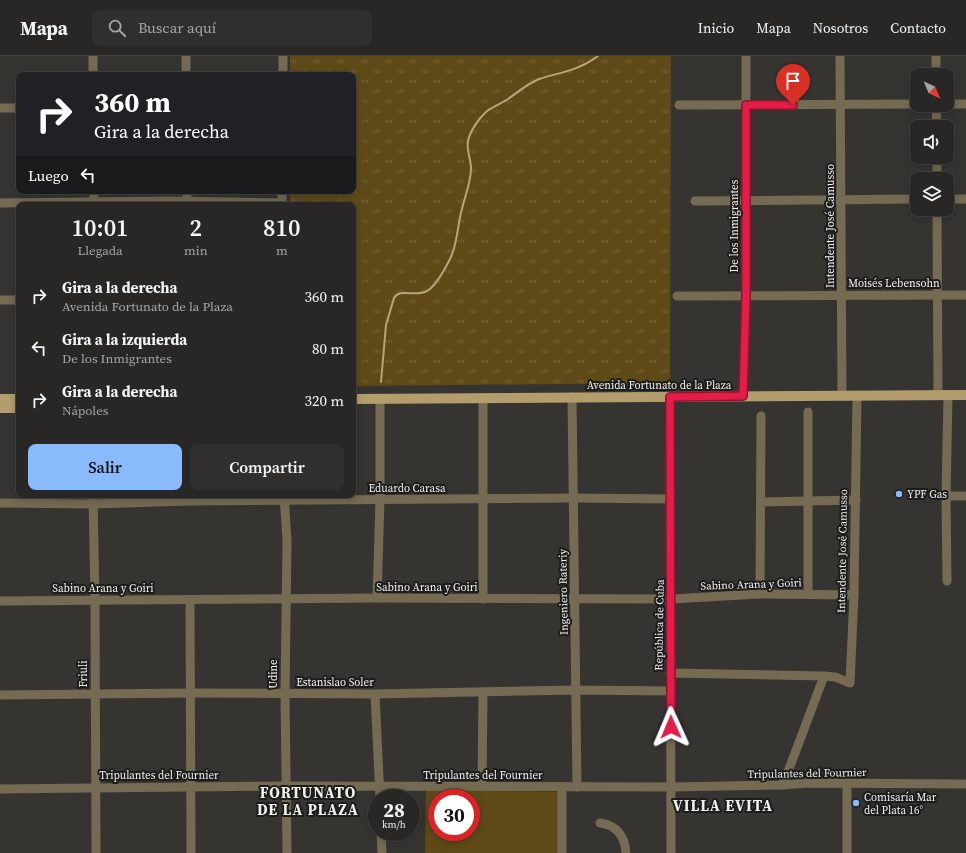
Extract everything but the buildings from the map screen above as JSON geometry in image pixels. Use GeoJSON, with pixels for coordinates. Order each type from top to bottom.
{"type":"FeatureCollection","features":[{"type":"Feature","properties":{"kind":"main road","name":"Avenida Fortunato de la Plaza"},"geometry":{"type":"LineString","coordinates":[[356,398],[966,395]]}},
{"type":"Feature","properties":{"kind":"main road"},"geometry":{"type":"LineString","coordinates":[[0,399],[16,399]]}},
{"type":"Feature","properties":{"kind":"main road"},"geometry":{"type":"LineString","coordinates":[[0,408],[16,408]]}},
{"type":"Feature","properties":{"kind":"street"},"geometry":{"type":"LineString","coordinates":[[93,56],[94,72]]}},
{"type":"Feature","properties":{"kind":"street"},"geometry":{"type":"LineString","coordinates":[[186,56],[186,72]]}},
{"type":"Feature","properties":{"kind":"street"},"geometry":{"type":"LineString","coordinates":[[283,56],[283,72]]}},
{"type":"Feature","properties":{"kind":"street","name":"De los Inmigrantes"},"geometry":{"type":"LineString","coordinates":[[743,396],[746,296],[746,56]]}},
{"type":"Feature","properties":{"kind":"street","name":"Intendente José Camusso"},"geometry":{"type":"LineString","coordinates":[[840,56],[842,396]]}},
{"type":"Feature","properties":{"kind":"street"},"geometry":{"type":"LineString","coordinates":[[936,56],[936,68]]}},
{"type":"Feature","properties":{"kind":"street"},"geometry":{"type":"LineString","coordinates":[[679,105],[910,104]]}},
{"type":"Feature","properties":{"kind":"street"},"geometry":{"type":"LineString","coordinates":[[954,104],[966,104]]}},
{"type":"Feature","properties":{"kind":"street"},"geometry":{"type":"LineString","coordinates":[[0,108],[16,108]]}},
{"type":"Feature","properties":{"kind":"street"},"geometry":{"type":"LineString","coordinates":[[695,201],[910,199]]}},
{"type":"Feature","properties":{"kind":"street"},"geometry":{"type":"LineString","coordinates":[[954,199],[966,199]]}},
{"type":"Feature","properties":{"kind":"street"},"geometry":{"type":"LineString","coordinates":[[0,203],[16,203]]}},
{"type":"Feature","properties":{"kind":"street"},"geometry":{"type":"LineString","coordinates":[[937,216],[938,295],[946,496],[947,581]]}},
{"type":"Feature","properties":{"kind":"street","name":"Moisés Lebensohn"},"geometry":{"type":"LineString","coordinates":[[677,296],[966,295]]}},
{"type":"Feature","properties":{"kind":"street"},"geometry":{"type":"LineString","coordinates":[[0,300],[16,300]]}},
{"type":"Feature","properties":{"kind":"street","name":"Intendente José Camusso"},"geometry":{"type":"LineString","coordinates":[[824,676],[834,677],[850,683],[854,595],[857,396]]}},
{"type":"Feature","properties":{"kind":"street","name":"Ingeniero Rateriy"},"geometry":{"type":"LineString","coordinates":[[572,397],[577,787]]}},
{"type":"Feature","properties":{"kind":"street","name":"República de Cuba"},"geometry":{"type":"LineString","coordinates":[[670,397],[671,853]]}},
{"type":"Feature","properties":{"kind":"street"},"geometry":{"type":"LineString","coordinates":[[377,598],[380,500],[380,398]]}},
{"type":"Feature","properties":{"kind":"street"},"geometry":{"type":"LineString","coordinates":[[483,398],[483,599]]}},
{"type":"Feature","properties":{"kind":"street"},"geometry":{"type":"LineString","coordinates":[[808,412],[808,594]]}},
{"type":"Feature","properties":{"kind":"street"},"geometry":{"type":"LineString","coordinates":[[760,594],[761,416]]}},
{"type":"Feature","properties":{"kind":"street"},"geometry":{"type":"LineString","coordinates":[[946,496],[966,496]]}},
{"type":"Feature","properties":{"kind":"street","name":"Eduardo Carasa"},"geometry":{"type":"LineString","coordinates":[[0,503],[93,499],[189,498],[380,500],[574,498],[670,499]]}},
{"type":"Feature","properties":{"kind":"street","name":"Udine"},"geometry":{"type":"LineString","coordinates":[[285,498],[287,541],[285,694],[287,853]]}},
{"type":"Feature","properties":{"kind":"street","name":"Friuli"},"geometry":{"type":"LineString","coordinates":[[93,499],[96,853]]}},
{"type":"Feature","properties":{"kind":"street"},"geometry":{"type":"LineString","coordinates":[[761,502],[856,500]]}},
{"type":"Feature","properties":{"kind":"street","name":"Sabino Arana y Goiri"},"geometry":{"type":"LineString","coordinates":[[0,600],[286,600],[377,598],[671,599],[760,594],[854,595]]}},
{"type":"Feature","properties":{"kind":"street"},"geometry":{"type":"LineString","coordinates":[[190,600],[191,853]]}},
{"type":"Feature","properties":{"kind":"street"},"geometry":{"type":"LineString","coordinates":[[670,673],[824,676],[782,785]]}},
{"type":"Feature","properties":{"kind":"street","name":"Estanislao Soler"},"geometry":{"type":"LineString","coordinates":[[0,695],[190,693],[376,694],[575,690],[670,691]]}},
{"type":"Feature","properties":{"kind":"street"},"geometry":{"type":"LineString","coordinates":[[482,786],[483,692]]}},
{"type":"Feature","properties":{"kind":"street"},"geometry":{"type":"LineString","coordinates":[[376,694],[380,787]]}},
{"type":"Feature","properties":{"kind":"street","name":"Tripulantes del Fournier"},"geometry":{"type":"LineString","coordinates":[[0,789],[286,786],[671,787],[782,785],[808,783],[966,784]]}},
{"type":"Feature","properties":{"kind":"street"},"geometry":{"type":"LineString","coordinates":[[847,784],[847,853]]}},
{"type":"Feature","properties":{"kind":"street"},"geometry":{"type":"LineString","coordinates":[[562,787],[562,853]]}},
{"type":"Feature","properties":{"kind":"street"},"geometry":{"type":"LineString","coordinates":[[600,823],[607,824],[617,830],[624,839],[626,853]]}},
{"type":"Feature","properties":{"kind":"street"},"geometry":{"type":"LineString","coordinates":[[381,841],[382,853]]}},
{"type":"Feature","properties":{"kind":"green space"},"geometry":{"type":"Polygon","coordinates":[[[290,56],[671,56],[670,383],[356,386],[356,202],[290,202],[290,194],[356,194],[356,72],[290,72],[290,56]]]}},
{"type":"Feature","properties":{"kind":"green space"},"geometry":{"type":"Polygon","coordinates":[[[426,790],[428,790],[428,841],[480,841],[480,791],[559,792],[559,853],[425,853],[426,790]]]}},
{"type":"Feature","properties":{"kind":"waterway"},"geometry":{"type":"LineString","coordinates":[[381,382],[386,325],[394,298],[400,293],[420,293],[430,289],[436,283],[453,253],[460,215],[470,179],[471,168],[468,141],[475,125],[487,111],[508,99],[530,83],[576,68],[598,56]]}},
{"type":"Feature","properties":{"kind":"place","name":"YPF Gas"},"geometry":{"type":"Point","coordinates":[899,494]}},
{"type":"Feature","properties":{"kind":"place","name":"Comisaría Mar del Plata 16°"},"geometry":{"type":"Point","coordinates":[856,803]}},
{"type":"Feature","properties":{"kind":"district","name":"FORTUNATO DE LA PLAZA"},"geometry":{"type":"Point","coordinates":[308,802]}},
{"type":"Feature","properties":{"kind":"district","name":"VILLA EVITA"},"geometry":{"type":"Point","coordinates":[723,806]}},
{"type":"Feature","properties":{"kind":"route"},"geometry":{"type":"LineString","coordinates":[[671,727],[670,397],[743,396],[746,296],[746,105],[793,105]]}}]}
